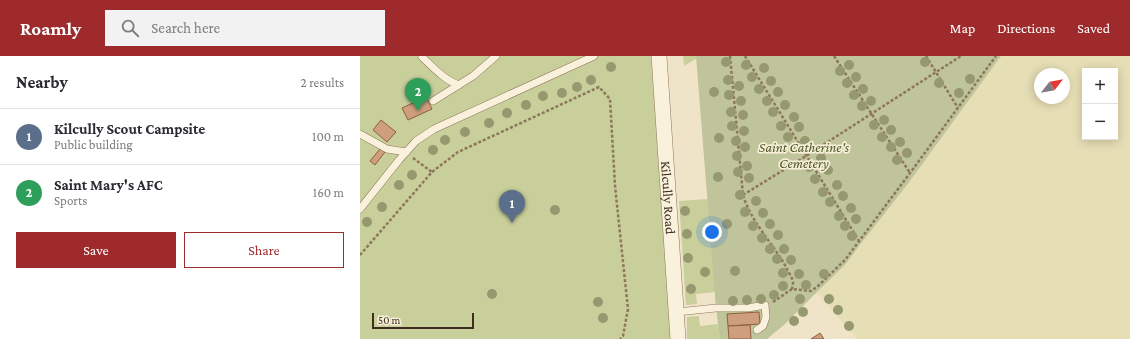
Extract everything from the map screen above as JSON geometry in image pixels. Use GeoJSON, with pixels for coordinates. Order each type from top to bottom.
{"type":"FeatureCollection","features":[{"type":"Feature","properties":{"kind":"street","name":"Kilcully Road"},"geometry":{"type":"LineString","coordinates":[[659,56],[678,339]]}},
{"type":"Feature","properties":{"kind":"lane"},"geometry":{"type":"LineString","coordinates":[[433,101],[473,76],[496,56]]}},
{"type":"Feature","properties":{"kind":"lane"},"geometry":{"type":"LineString","coordinates":[[360,209],[416,141],[434,129],[594,56]]}},
{"type":"Feature","properties":{"kind":"lane"},"geometry":{"type":"LineString","coordinates":[[422,57],[444,77],[452,83],[459,85]]}},
{"type":"Feature","properties":{"kind":"lane"},"geometry":{"type":"LineString","coordinates":[[360,134],[387,148],[406,152]]}},
{"type":"Feature","properties":{"kind":"lane"},"geometry":{"type":"LineString","coordinates":[[677,312],[716,308],[748,308],[766,305],[766,317],[763,326],[757,330]]}},
{"type":"Feature","properties":{"kind":"path"},"geometry":{"type":"LineString","coordinates":[[730,56],[734,108],[744,195],[747,206],[757,224],[782,259],[793,284],[792,290]]}},
{"type":"Feature","properties":{"kind":"path"},"geometry":{"type":"LineString","coordinates":[[745,56],[859,241]]}},
{"type":"Feature","properties":{"kind":"path"},"geometry":{"type":"LineString","coordinates":[[834,56],[910,173]]}},
{"type":"Feature","properties":{"kind":"path"},"geometry":{"type":"LineString","coordinates":[[926,56],[958,108]]}},
{"type":"Feature","properties":{"kind":"path"},"geometry":{"type":"LineString","coordinates":[[744,195],[961,56]]}},
{"type":"Feature","properties":{"kind":"path"},"geometry":{"type":"LineString","coordinates":[[766,305],[772,303],[792,290],[811,291],[845,260],[996,56]]}},
{"type":"Feature","properties":{"kind":"path"},"geometry":{"type":"LineString","coordinates":[[360,255],[432,172],[458,152],[599,87],[610,99],[615,186],[628,309],[623,336],[620,339]]}},
{"type":"Feature","properties":{"kind":"path"},"geometry":{"type":"LineString","coordinates":[[406,152],[432,172]]}},
{"type":"Feature","properties":{"kind":"shaded area"},"geometry":{"type":"Polygon","coordinates":[[[1001,56],[1130,56],[1130,339],[857,339],[817,293],[845,265],[907,185],[1001,56]]]}},
{"type":"Feature","properties":{"kind":"green space"},"geometry":{"type":"Polygon","coordinates":[[[360,56],[651,56],[671,313],[671,339],[360,339],[360,56]]]}},
{"type":"Feature","properties":{"kind":"green space"},"geometry":{"type":"Polygon","coordinates":[[[683,56],[727,56],[716,303],[715,292],[696,294],[697,304],[686,305],[679,201],[708,199],[697,58],[684,66],[683,56]]]}},
{"type":"Feature","properties":{"kind":"green space","name":"Saint Catherine's Cemetery"},"geometry":{"type":"Polygon","coordinates":[[[696,56],[1001,56],[907,185],[845,265],[785,324],[767,339],[720,339],[716,308],[696,56]]]}},
{"type":"Feature","properties":{"kind":"green space"},"geometry":{"type":"Polygon","coordinates":[[[699,316],[700,326],[718,324],[720,339],[687,339],[687,317],[699,316]]]}},
{"type":"Feature","properties":{"kind":"building"},"geometry":{"type":"Polygon","coordinates":[[[426,97],[432,109],[408,120],[402,108],[426,97]]]}},
{"type":"Feature","properties":{"kind":"building"},"geometry":{"type":"Polygon","coordinates":[[[381,120],[396,132],[387,142],[373,130],[381,120]]]}},
{"type":"Feature","properties":{"kind":"building"},"geometry":{"type":"Polygon","coordinates":[[[380,149],[385,152],[375,165],[370,161],[380,149]]]}},
{"type":"Feature","properties":{"kind":"building"},"geometry":{"type":"Polygon","coordinates":[[[759,312],[760,324],[728,326],[727,314],[759,312]]]}},
{"type":"Feature","properties":{"kind":"building"},"geometry":{"type":"Polygon","coordinates":[[[750,325],[751,339],[729,339],[728,326],[750,325]]]}},
{"type":"Feature","properties":{"kind":"building"},"geometry":{"type":"Polygon","coordinates":[[[820,333],[824,339],[811,339],[820,333]]]}},
{"type":"Feature","properties":{"kind":"place","name":"Saint Mary's AFC"},"geometry":{"type":"Point","coordinates":[418,111]}},
{"type":"Feature","properties":{"kind":"place","name":"Kilcully Scout Campsite"},"geometry":{"type":"Point","coordinates":[512,223]}}]}
